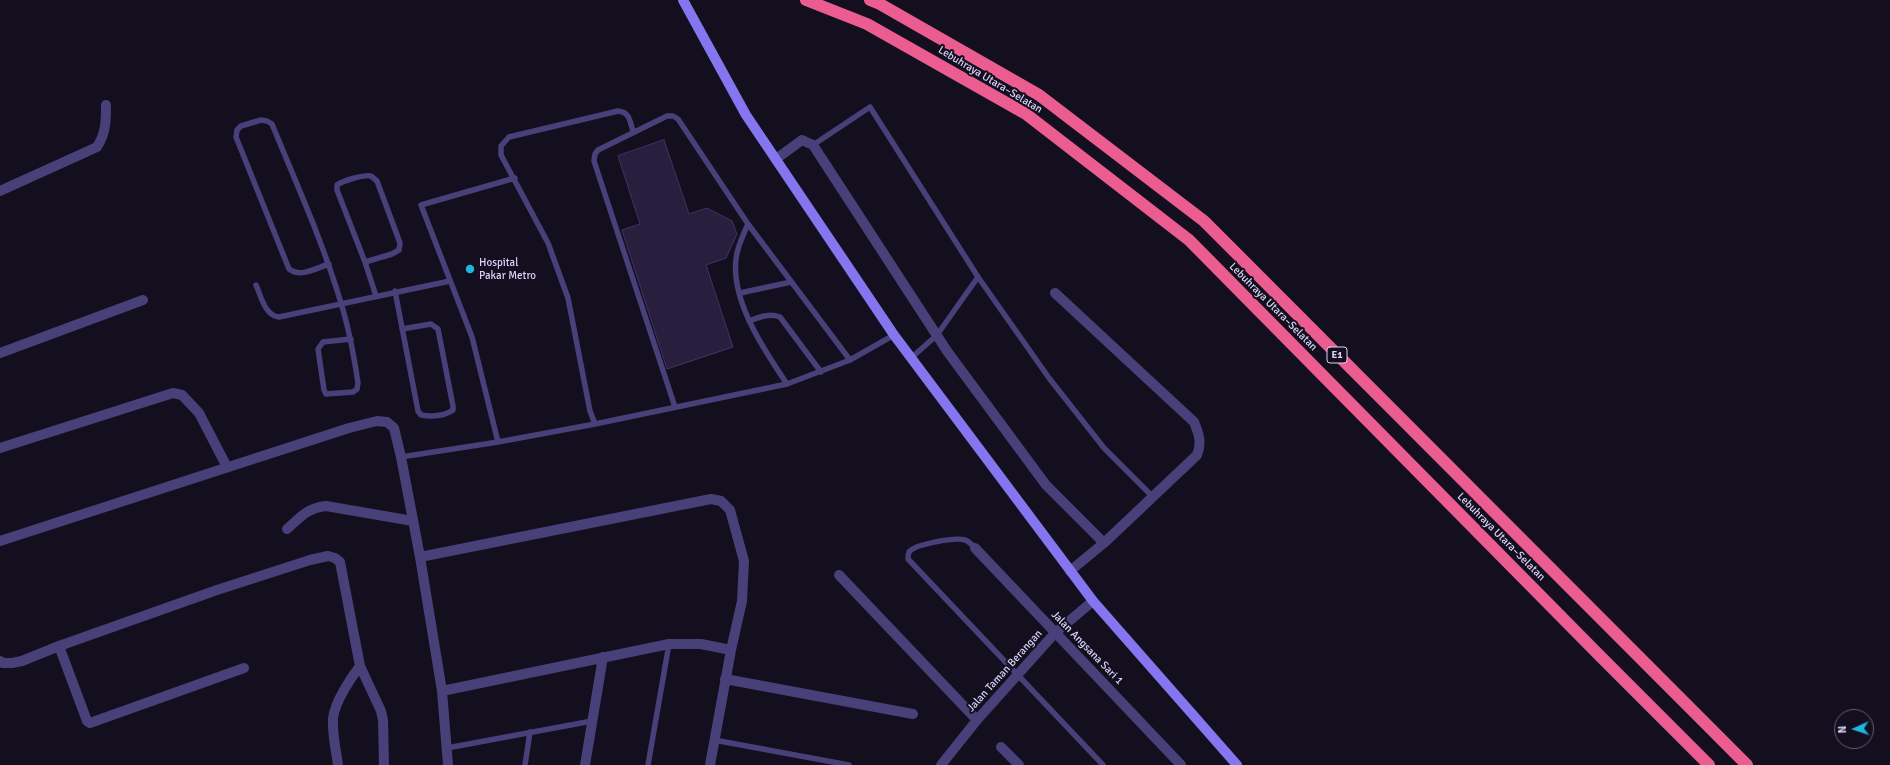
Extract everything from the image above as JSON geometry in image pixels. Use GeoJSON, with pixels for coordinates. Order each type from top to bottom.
{"type":"FeatureCollection","features":[{"type":"Feature","properties":{"kind":"highway","name":"Lebuhraya Utara–Selatan"},"geometry":{"type":"LineString","coordinates":[[806,0],[867,24],[1026,114],[1189,240],[1709,765]]}},
{"type":"Feature","properties":{"kind":"highway","name":"Lebuhraya Utara–Selatan"},"geometry":{"type":"LineString","coordinates":[[875,2],[1039,95],[1204,221],[1746,765]]}},
{"type":"Feature","properties":{"kind":"main road"},"geometry":{"type":"LineString","coordinates":[[683,0],[746,115],[894,335],[1093,600],[1237,765]]}},
{"type":"Feature","properties":{"kind":"street"},"geometry":{"type":"LineString","coordinates":[[0,191],[97,148],[103,138],[106,128],[106,104]]}},
{"type":"Feature","properties":{"kind":"street"},"geometry":{"type":"LineString","coordinates":[[776,159],[802,140],[813,145],[947,351],[1046,485],[1104,543]]}},
{"type":"Feature","properties":{"kind":"street"},"geometry":{"type":"LineString","coordinates":[[1055,294],[1194,422],[1199,434],[1201,446],[1197,456],[1152,496],[1104,543],[1070,571]]}},
{"type":"Feature","properties":{"kind":"street"},"geometry":{"type":"LineString","coordinates":[[0,353],[143,300]]}},
{"type":"Feature","properties":{"kind":"street"},"geometry":{"type":"LineString","coordinates":[[0,448],[173,394],[182,395],[199,413],[227,467]]}},
{"type":"Feature","properties":{"kind":"street"},"geometry":{"type":"LineString","coordinates":[[0,541],[349,428],[377,421],[387,422],[394,428],[420,557],[442,692],[448,748],[448,765]]}},
{"type":"Feature","properties":{"kind":"street"},"geometry":{"type":"LineString","coordinates":[[420,557],[711,499],[721,501],[730,510],[744,561],[742,601],[725,679],[710,765]]}},
{"type":"Feature","properties":{"kind":"street"},"geometry":{"type":"LineString","coordinates":[[287,529],[305,512],[314,507],[344,508],[413,521]]}},
{"type":"Feature","properties":{"kind":"street","name":"Jalan Angsana Sari 1"},"geometry":{"type":"LineString","coordinates":[[975,548],[1181,765]]}},
{"type":"Feature","properties":{"kind":"street"},"geometry":{"type":"LineString","coordinates":[[0,661],[3,663],[22,661],[59,646],[217,590],[310,560],[328,556],[335,558],[340,562],[360,666],[381,711],[383,720],[384,765]]}},
{"type":"Feature","properties":{"kind":"street"},"geometry":{"type":"LineString","coordinates":[[839,575],[977,720]]}},
{"type":"Feature","properties":{"kind":"street","name":"Jalan Taman Berangan"},"geometry":{"type":"LineString","coordinates":[[942,765],[977,720],[1056,633],[1093,600]]}},
{"type":"Feature","properties":{"kind":"street"},"geometry":{"type":"LineString","coordinates":[[442,692],[669,644],[701,644],[731,650]]}},
{"type":"Feature","properties":{"kind":"street"},"geometry":{"type":"LineString","coordinates":[[59,646],[87,721],[90,723],[244,668]]}},
{"type":"Feature","properties":{"kind":"street"},"geometry":{"type":"LineString","coordinates":[[584,765],[603,657]]}},
{"type":"Feature","properties":{"kind":"street"},"geometry":{"type":"LineString","coordinates":[[338,765],[333,729],[334,710],[351,678],[360,666]]}},
{"type":"Feature","properties":{"kind":"street"},"geometry":{"type":"LineString","coordinates":[[725,679],[913,714]]}},
{"type":"Feature","properties":{"kind":"street"},"geometry":{"type":"LineString","coordinates":[[1001,747],[1019,765]]}},
{"type":"Feature","properties":{"kind":"lane"},"geometry":{"type":"LineString","coordinates":[[813,145],[870,107],[978,277],[1079,418],[1104,448],[1152,496]]}},
{"type":"Feature","properties":{"kind":"lane"},"geometry":{"type":"LineString","coordinates":[[595,424],[590,411],[568,298],[548,243],[515,178],[501,155],[501,146],[509,137],[618,111],[624,112],[628,115],[633,131]]}},
{"type":"Feature","properties":{"kind":"lane"},"geometry":{"type":"LineString","coordinates":[[675,407],[594,161],[595,154],[598,150],[633,131],[667,116],[673,116],[678,119],[748,224],[850,360]]}},
{"type":"Feature","properties":{"kind":"lane"},"geometry":{"type":"LineString","coordinates":[[329,264],[301,274],[294,273],[289,270],[236,137],[237,130],[241,126],[261,120],[272,124],[329,264],[342,303],[351,339],[358,389],[353,392],[326,394],[324,390],[318,348],[323,342],[351,339]]}},
{"type":"Feature","properties":{"kind":"lane"},"geometry":{"type":"LineString","coordinates":[[365,262],[392,254],[399,250],[400,243],[376,181],[372,176],[341,182],[337,185],[337,190],[365,262],[376,296]]}},
{"type":"Feature","properties":{"kind":"lane"},"geometry":{"type":"LineString","coordinates":[[498,442],[472,337],[422,204],[515,178]]}},
{"type":"Feature","properties":{"kind":"lane"},"geometry":{"type":"LineString","coordinates":[[748,224],[736,259],[736,273],[740,293],[749,321],[769,358],[787,384]]}},
{"type":"Feature","properties":{"kind":"lane"},"geometry":{"type":"LineString","coordinates":[[911,358],[937,335],[978,277]]}},
{"type":"Feature","properties":{"kind":"lane"},"geometry":{"type":"LineString","coordinates":[[256,285],[268,311],[274,316],[286,315],[395,291],[450,281]]}},
{"type":"Feature","properties":{"kind":"lane"},"geometry":{"type":"LineString","coordinates":[[740,293],[791,282]]}},
{"type":"Feature","properties":{"kind":"lane"},"geometry":{"type":"LineString","coordinates":[[395,291],[402,329],[418,411],[421,415],[426,416],[449,413],[453,410],[453,406],[438,329],[431,324],[402,329]]}},
{"type":"Feature","properties":{"kind":"lane"},"geometry":{"type":"LineString","coordinates":[[749,321],[766,315],[780,317],[821,372]]}},
{"type":"Feature","properties":{"kind":"lane"},"geometry":{"type":"LineString","coordinates":[[401,457],[498,442],[595,424],[787,384],[850,360],[894,335]]}},
{"type":"Feature","properties":{"kind":"lane"},"geometry":{"type":"LineString","coordinates":[[975,548],[966,540],[951,540],[921,546],[910,551],[908,558],[1103,765]]}},
{"type":"Feature","properties":{"kind":"lane"},"geometry":{"type":"LineString","coordinates":[[648,765],[669,644]]}},
{"type":"Feature","properties":{"kind":"lane"},"geometry":{"type":"LineString","coordinates":[[448,748],[592,721]]}},
{"type":"Feature","properties":{"kind":"lane"},"geometry":{"type":"LineString","coordinates":[[526,765],[530,732]]}},
{"type":"Feature","properties":{"kind":"lane"},"geometry":{"type":"LineString","coordinates":[[714,740],[849,765]]}},
{"type":"Feature","properties":{"kind":"building"},"geometry":{"type":"Polygon","coordinates":[[[664,140],[689,214],[707,208],[732,221],[737,234],[726,258],[706,265],[733,347],[667,369],[622,230],[640,224],[618,156],[664,140]]]}},
{"type":"Feature","properties":{"kind":"place","name":"Hospital Pakar Metro"},"geometry":{"type":"Point","coordinates":[470,269]}}]}
